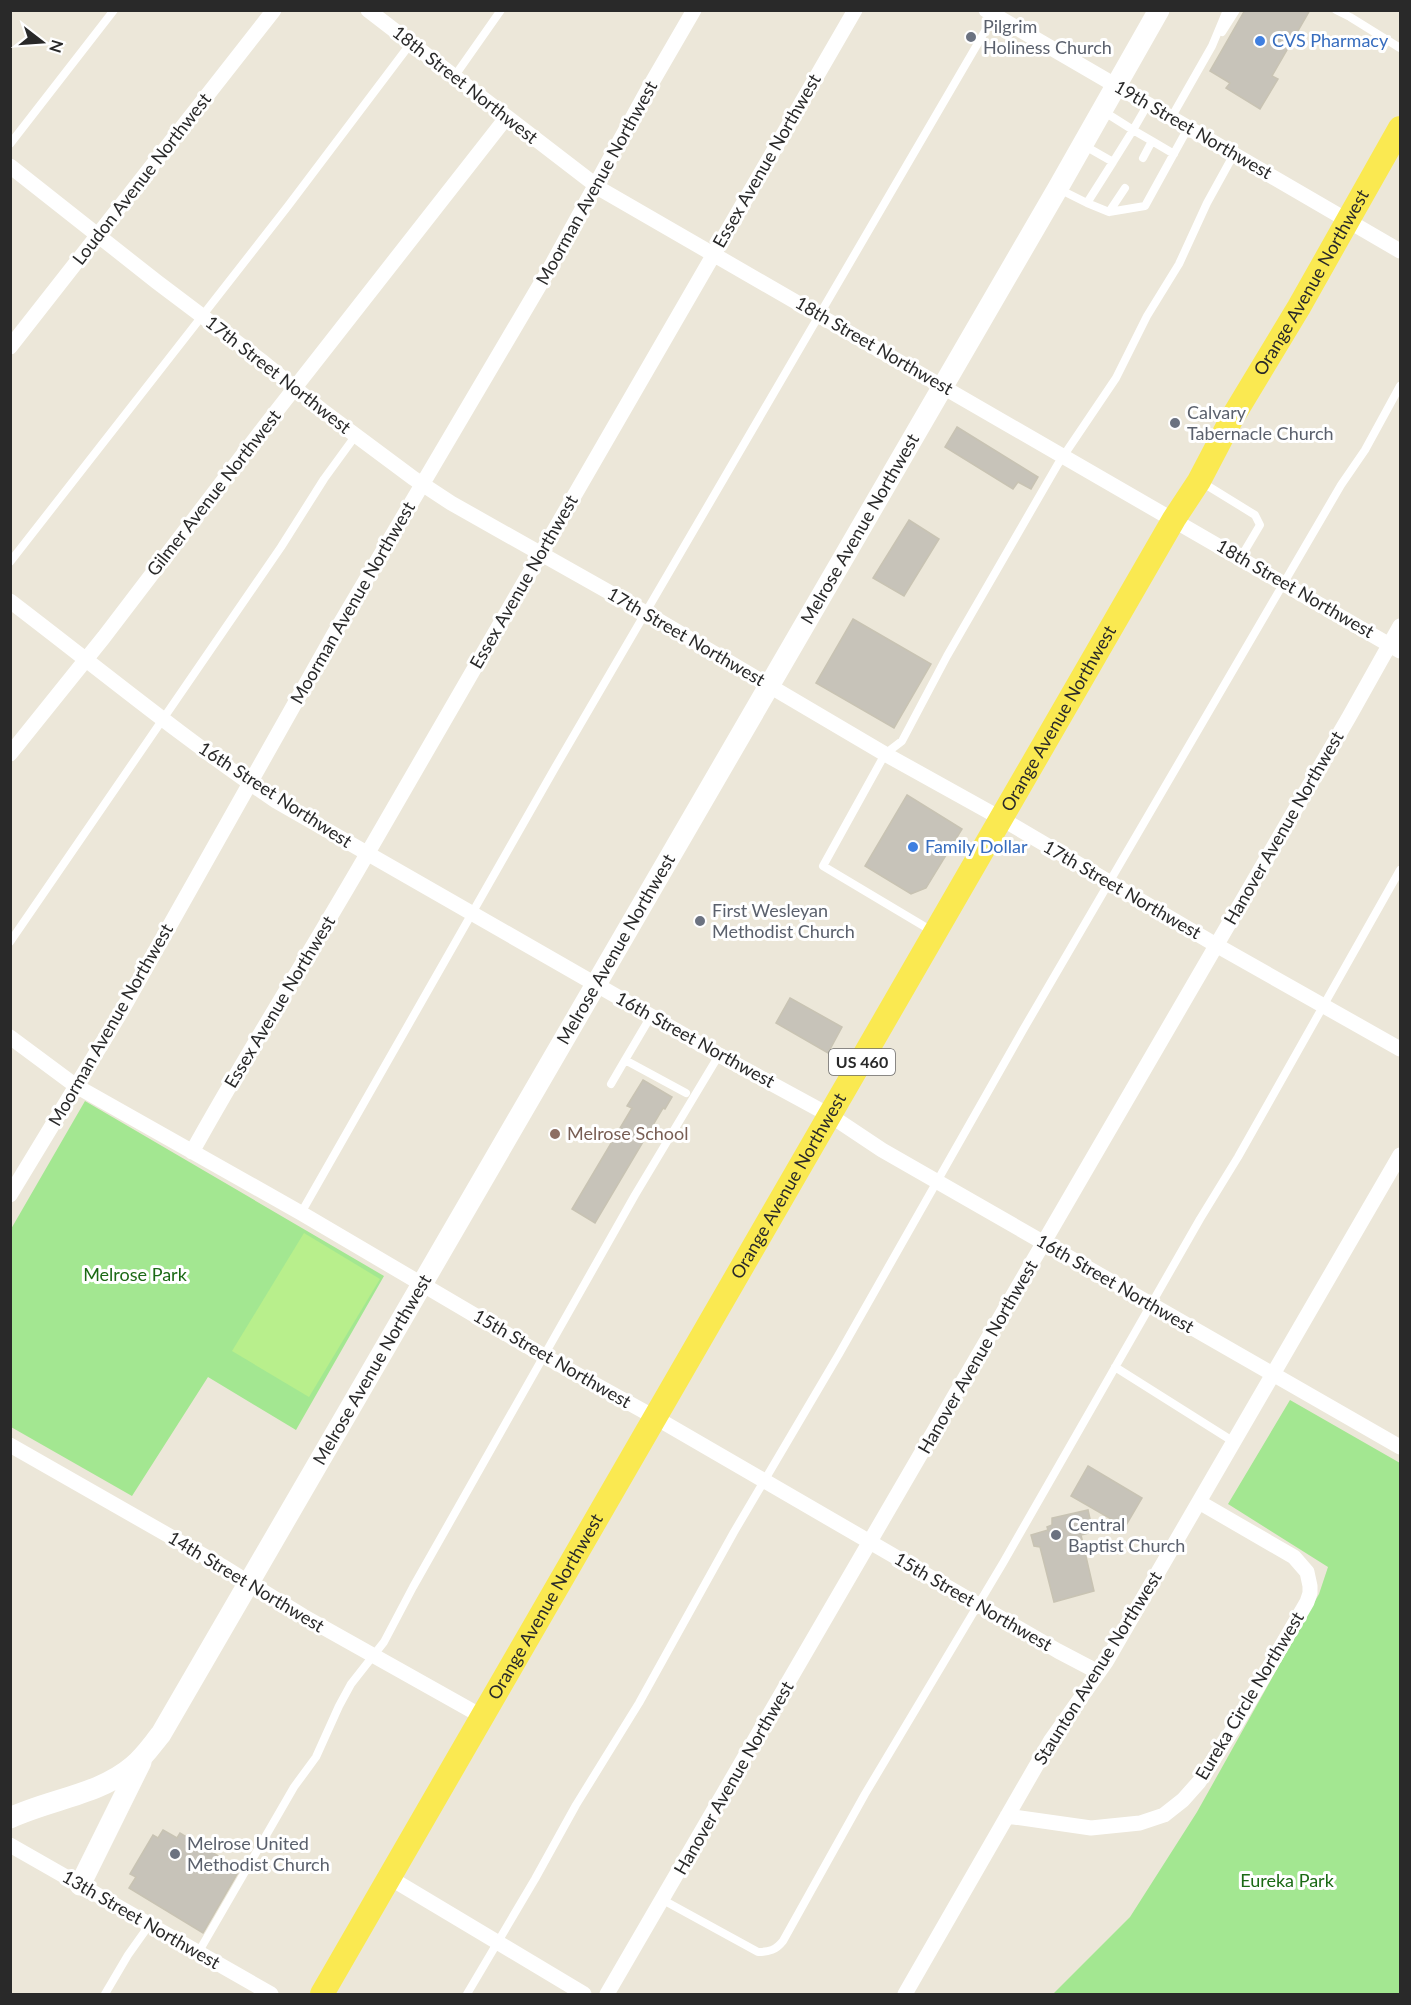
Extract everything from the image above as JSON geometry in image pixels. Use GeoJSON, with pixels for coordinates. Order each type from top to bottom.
{"type":"FeatureCollection","features":[{"type":"Feature","properties":{"kind":"main road","name":"Orange Avenue Northwest"},"geometry":{"type":"LineString","coordinates":[[322,1995],[1401,128]]}},
{"type":"Feature","properties":{"kind":"street","name":"Loudon Avenue Northwest"},"geometry":{"type":"LineString","coordinates":[[10,347],[274,10]]}},
{"type":"Feature","properties":{"kind":"street","name":"18th Street Northwest"},"geometry":{"type":"LineString","coordinates":[[369,10],[595,185],[1395,648]]}},
{"type":"Feature","properties":{"kind":"street","name":"Moorman Avenue Northwest"},"geometry":{"type":"LineString","coordinates":[[10,1195],[121,1012],[334,634],[551,267],[694,10]]}},
{"type":"Feature","properties":{"kind":"street","name":"Essex Avenue Northwest"},"geometry":{"type":"LineString","coordinates":[[192,1152],[855,10]]}},
{"type":"Feature","properties":{"kind":"street","name":"Melrose Avenue Northwest"},"geometry":{"type":"LineString","coordinates":[[10,1818],[114,1779],[144,1756],[160,1734],[1058,188],[1159,10]]}},
{"type":"Feature","properties":{"kind":"street","name":"19th Street Northwest"},"geometry":{"type":"LineString","coordinates":[[992,12],[1401,251]]}},
{"type":"Feature","properties":{"kind":"street","name":"Gilmer Avenue Northwest"},"geometry":{"type":"LineString","coordinates":[[10,754],[506,118]]}},
{"type":"Feature","properties":{"kind":"street","name":"17th Street Northwest"},"geometry":{"type":"LineString","coordinates":[[10,166],[157,282],[423,485],[1216,945],[1401,1049]]}},
{"type":"Feature","properties":{"kind":"street","name":"16th Street Northwest"},"geometry":{"type":"LineString","coordinates":[[10,601],[227,768],[367,854],[719,1055],[831,1116],[882,1150],[1151,1305],[1400,1444]]}},
{"type":"Feature","properties":{"kind":"street","name":"Hanover Avenue Northwest"},"geometry":{"type":"LineString","coordinates":[[608,1995],[1349,717],[1395,648],[1401,626]]}},
{"type":"Feature","properties":{"kind":"street","name":"15th Street Northwest"},"geometry":{"type":"LineString","coordinates":[[10,1037],[76,1086],[1098,1672]]}},
{"type":"Feature","properties":{"kind":"street","name":"Staunton Avenue Northwest"},"geometry":{"type":"LineString","coordinates":[[905,1995],[1007,1816],[1052,1740],[1098,1672],[1401,1155]]}},
{"type":"Feature","properties":{"kind":"street","name":"14th Street Northwest"},"geometry":{"type":"LineString","coordinates":[[15,1447],[483,1717]]}},
{"type":"Feature","properties":{"kind":"street"},"geometry":{"type":"LineString","coordinates":[[10,1463],[15,1447]]}},
{"type":"Feature","properties":{"kind":"street","name":"Eureka Circle Northwest"},"geometry":{"type":"LineString","coordinates":[[1007,1816],[1091,1828],[1152,1820],[1164,1815],[1183,1800],[1199,1782],[1234,1726],[1307,1602],[1311,1586],[1306,1572],[1294,1557],[1199,1502]]}},
{"type":"Feature","properties":{"kind":"street"},"geometry":{"type":"LineString","coordinates":[[80,1885],[144,1756]]}},
{"type":"Feature","properties":{"kind":"street","name":"13th Street Northwest"},"geometry":{"type":"LineString","coordinates":[[10,1845],[271,1995]]}},
{"type":"Feature","properties":{"kind":"street"},"geometry":{"type":"LineString","coordinates":[[390,1878],[584,1995]]}},
{"type":"Feature","properties":{"kind":"lane"},"geometry":{"type":"LineString","coordinates":[[10,144],[114,10]]}},
{"type":"Feature","properties":{"kind":"lane"},"geometry":{"type":"LineString","coordinates":[[454,77],[501,10]]}},
{"type":"Feature","properties":{"kind":"lane"},"geometry":{"type":"LineString","coordinates":[[1212,46],[1227,10]]}},
{"type":"Feature","properties":{"kind":"lane"},"geometry":{"type":"LineString","coordinates":[[1171,118],[1212,46],[1236,10]]}},
{"type":"Feature","properties":{"kind":"lane"},"geometry":{"type":"LineString","coordinates":[[1336,10],[1350,14],[1401,48]]}},
{"type":"Feature","properties":{"kind":"lane"},"geometry":{"type":"LineString","coordinates":[[301,1213],[556,766],[992,12]]}},
{"type":"Feature","properties":{"kind":"lane"},"geometry":{"type":"LineString","coordinates":[[10,562],[288,206],[411,43]]}},
{"type":"Feature","properties":{"kind":"lane"},"geometry":{"type":"LineString","coordinates":[[1087,203],[1148,104]]}},
{"type":"Feature","properties":{"kind":"lane"},"geometry":{"type":"LineString","coordinates":[[1102,110],[1174,154]]}},
{"type":"Feature","properties":{"kind":"lane"},"geometry":{"type":"LineString","coordinates":[[1058,188],[1109,212],[1144,206],[1188,128]]}},
{"type":"Feature","properties":{"kind":"lane"},"geometry":{"type":"LineString","coordinates":[[1143,158],[1152,141]]}},
{"type":"Feature","properties":{"kind":"lane"},"geometry":{"type":"LineString","coordinates":[[1082,144],[1113,162]]}},
{"type":"Feature","properties":{"kind":"lane"},"geometry":{"type":"LineString","coordinates":[[936,933],[823,866],[885,754],[902,741],[947,656],[1064,456],[1116,378],[1147,316],[1179,264],[1207,203],[1234,154]]}},
{"type":"Feature","properties":{"kind":"lane"},"geometry":{"type":"LineString","coordinates":[[1109,212],[1125,188]]}},
{"type":"Feature","properties":{"kind":"lane"},"geometry":{"type":"LineString","coordinates":[[467,1995],[576,1805],[663,1661],[1029,1020],[1401,386]]}},
{"type":"Feature","properties":{"kind":"lane"},"geometry":{"type":"LineString","coordinates":[[10,942],[356,435]]}},
{"type":"Feature","properties":{"kind":"lane"},"geometry":{"type":"LineString","coordinates":[[1199,481],[1256,515],[1260,525],[1241,557]]}},
{"type":"Feature","properties":{"kind":"lane"},"geometry":{"type":"LineString","coordinates":[[663,1900],[751,1949],[768,1952],[778,1947],[783,1941],[865,1794],[978,1605],[1238,1157],[1401,870]]}},
{"type":"Feature","properties":{"kind":"lane"},"geometry":{"type":"LineString","coordinates":[[611,1084],[651,1016]]}},
{"type":"Feature","properties":{"kind":"lane"},"geometry":{"type":"LineString","coordinates":[[198,1953],[294,1787],[316,1757],[351,1684],[384,1642],[635,1195],[719,1055]]}},
{"type":"Feature","properties":{"kind":"lane"},"geometry":{"type":"LineString","coordinates":[[625,1060],[686,1093]]}},
{"type":"Feature","properties":{"kind":"lane"},"geometry":{"type":"LineString","coordinates":[[1115,1367],[1234,1442]]}},
{"type":"Feature","properties":{"kind":"lane"},"geometry":{"type":"LineString","coordinates":[[105,1995],[128,1955],[150,1924]]}},
{"type":"Feature","properties":{"kind":"green space","name":"Melrose Park"},"geometry":{"type":"Polygon","coordinates":[[[85,1101],[384,1276],[296,1430],[208,1377],[132,1496],[11,1427],[11,1229],[85,1101]]]}},
{"type":"Feature","properties":{"kind":"green space"},"geometry":{"type":"Polygon","coordinates":[[[304,1233],[380,1279],[309,1397],[232,1351],[304,1233]]]}},
{"type":"Feature","properties":{"kind":"green space","name":"Eureka Park"},"geometry":{"type":"Polygon","coordinates":[[[1290,1400],[1400,1463],[1400,1994],[1053,1994],[1130,1917],[1197,1812],[1319,1594],[1328,1567],[1228,1504],[1290,1400]]]}},
{"type":"Feature","properties":{"kind":"building","name":"CVS Pharmacy"},"geometry":{"type":"Polygon","coordinates":[[[1245,10],[1310,10],[1272,76],[1278,79],[1260,109],[1226,88],[1230,83],[1210,71],[1245,10]]]}},
{"type":"Feature","properties":{"kind":"building"},"geometry":{"type":"Polygon","coordinates":[[[957,427],[1038,477],[1031,489],[1018,482],[1013,489],[945,447],[957,427]]]}},
{"type":"Feature","properties":{"kind":"building"},"geometry":{"type":"Polygon","coordinates":[[[909,520],[939,539],[904,596],[873,578],[909,520]]]}},
{"type":"Feature","properties":{"kind":"building"},"geometry":{"type":"Polygon","coordinates":[[[853,619],[931,664],[894,728],[816,683],[853,619]]]}},
{"type":"Feature","properties":{"kind":"building","name":"Family Dollar"},"geometry":{"type":"Polygon","coordinates":[[[907,795],[962,829],[926,888],[911,894],[865,866],[907,795]]]}},
{"type":"Feature","properties":{"kind":"building"},"geometry":{"type":"Polygon","coordinates":[[[790,998],[842,1027],[828,1053],[776,1023],[790,998]]]}},
{"type":"Feature","properties":{"kind":"building"},"geometry":{"type":"Polygon","coordinates":[[[643,1080],[672,1097],[665,1109],[663,1108],[595,1223],[572,1209],[632,1108],[627,1106],[643,1080]]]}},
{"type":"Feature","properties":{"kind":"building"},"geometry":{"type":"Polygon","coordinates":[[[1088,1466],[1142,1498],[1125,1527],[1071,1496],[1088,1466]]]}},
{"type":"Feature","properties":{"kind":"building","name":"Central Baptist Church"},"geometry":{"type":"Polygon","coordinates":[[[1088,1510],[1093,1532],[1081,1535],[1094,1591],[1054,1602],[1040,1547],[1034,1546],[1031,1535],[1048,1530],[1047,1527],[1052,1525],[1052,1518],[1088,1510]]]}},
{"type":"Feature","properties":{"kind":"building"},"geometry":{"type":"Polygon","coordinates":[[[163,1830],[177,1838],[180,1833],[240,1869],[203,1933],[129,1888],[136,1877],[130,1874],[153,1835],[158,1838],[163,1830]]]}},
{"type":"Feature","properties":{"kind":"place","name":"Pilgrim Holiness Church"},"geometry":{"type":"Point","coordinates":[971,37]}},
{"type":"Feature","properties":{"kind":"place","name":"CVS Pharmacy"},"geometry":{"type":"Point","coordinates":[1260,41]}},
{"type":"Feature","properties":{"kind":"place","name":"Calvary Tabernacle Church"},"geometry":{"type":"Point","coordinates":[1175,423]}},
{"type":"Feature","properties":{"kind":"place","name":"Family Dollar"},"geometry":{"type":"Point","coordinates":[913,847]}},
{"type":"Feature","properties":{"kind":"place","name":"First Wesleyan Methodist Church"},"geometry":{"type":"Point","coordinates":[700,921]}},
{"type":"Feature","properties":{"kind":"place","name":"Melrose School"},"geometry":{"type":"Point","coordinates":[555,1134]}},
{"type":"Feature","properties":{"kind":"place","name":"Central Baptist Church"},"geometry":{"type":"Point","coordinates":[1056,1535]}},
{"type":"Feature","properties":{"kind":"place","name":"Melrose United Methodist Church"},"geometry":{"type":"Point","coordinates":[175,1854]}}]}
